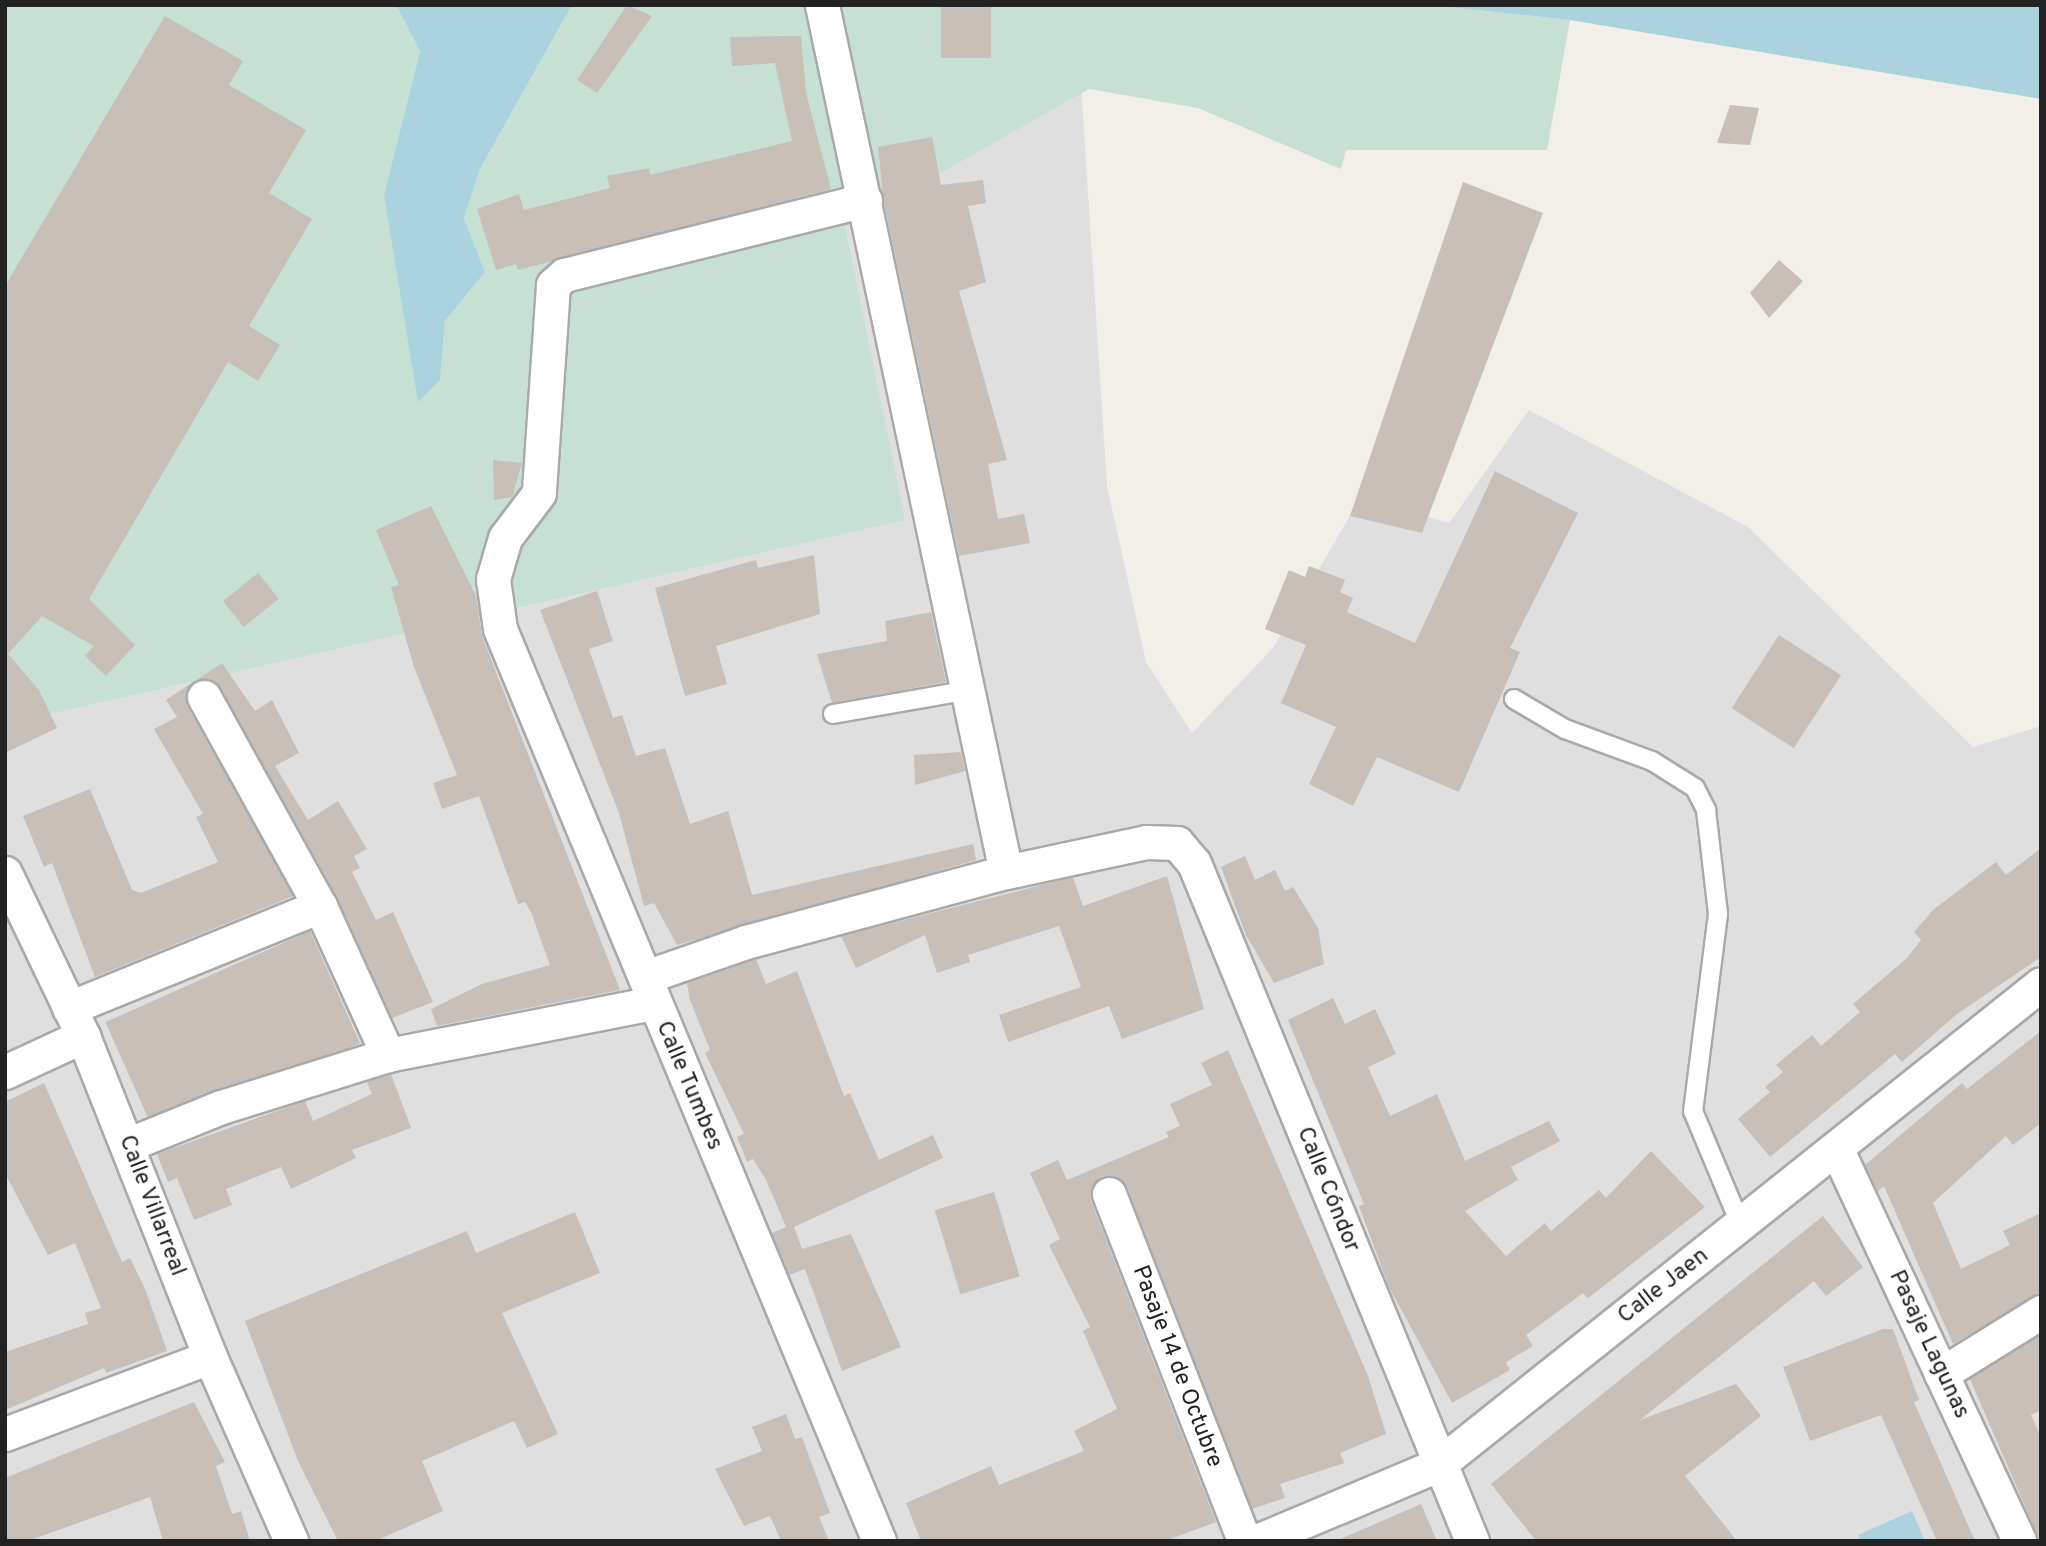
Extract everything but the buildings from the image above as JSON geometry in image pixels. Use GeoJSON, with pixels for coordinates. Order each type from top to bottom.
{"type":"FeatureCollection","features":[{"type":"Feature","properties":{"kind":"street"},"geometry":{"type":"LineString","coordinates":[[127,1145],[221,1107],[388,1055],[649,990],[746,942],[1006,872],[822,5]]}},
{"type":"Feature","properties":{"kind":"street","name":"Calle Tumbes"},"geometry":{"type":"LineString","coordinates":[[865,200],[564,275],[553,285],[539,492],[497,556],[500,629],[879,1541]]}},
{"type":"Feature","properties":{"kind":"street"},"geometry":{"type":"LineString","coordinates":[[204,697],[320,906],[388,1055]]}},
{"type":"Feature","properties":{"kind":"street","name":"Calle Cóndor"},"geometry":{"type":"LineString","coordinates":[[1006,872],[1146,842],[1177,843],[1194,863],[1438,1465],[1472,1541]]}},
{"type":"Feature","properties":{"kind":"street","name":"Calle Villarreal"},"geometry":{"type":"LineString","coordinates":[[5,873],[76,1022],[210,1357],[291,1541]]}},
{"type":"Feature","properties":{"kind":"street"},"geometry":{"type":"LineString","coordinates":[[5,1072],[76,1022],[320,906]]}},
{"type":"Feature","properties":{"kind":"street","name":"Calle Jaen"},"geometry":{"type":"LineString","coordinates":[[1257,1541],[1438,1465],[1837,1150],[2041,984]]}},
{"type":"Feature","properties":{"kind":"street","name":"Pasaje Lagunas"},"geometry":{"type":"LineString","coordinates":[[1837,1150],[2020,1541]]}},
{"type":"Feature","properties":{"kind":"street","name":"Pasaje 14 de Octubre"},"geometry":{"type":"LineString","coordinates":[[1108,1194],[1244,1541]]}},
{"type":"Feature","properties":{"kind":"street"},"geometry":{"type":"LineString","coordinates":[[1941,1374],[2041,1312]]}},
{"type":"Feature","properties":{"kind":"street"},"geometry":{"type":"LineString","coordinates":[[5,1434],[210,1357]]}},
{"type":"Feature","properties":{"kind":"lane"},"geometry":{"type":"LineString","coordinates":[[833,714],[969,690]]}},
{"type":"Feature","properties":{"kind":"lane"},"geometry":{"type":"LineString","coordinates":[[1514,699],[1565,729],[1652,761],[1695,788],[1706,810],[1718,915],[1693,1111],[1741,1226]]}},
{"type":"Feature","properties":{"kind":"shaded area"},"geometry":{"type":"Polygon","coordinates":[[[572,5],[1079,54],[1107,486],[1146,662],[1192,733],[1273,648],[1361,497],[1449,523],[1529,410],[1748,527],[1973,747],[2041,726],[2041,1541],[5,1541],[5,265],[401,127],[384,195],[445,321],[485,272],[572,5]]]}},
{"type":"Feature","properties":{"kind":"green space"},"geometry":{"type":"Polygon","coordinates":[[[5,5],[396,5],[420,51],[384,195],[440,379],[445,321],[485,272],[464,218],[480,169],[572,5],[1429,5],[1570,20],[1547,150],[1346,150],[1341,169],[1198,108],[1089,89],[845,227],[905,520],[5,724],[5,5]]]}},
{"type":"Feature","properties":{"kind":"water"},"geometry":{"type":"Polygon","coordinates":[[[396,5],[572,5],[480,169],[464,218],[485,272],[445,321],[440,380],[418,402],[384,195],[420,51],[396,5]]]}},
{"type":"Feature","properties":{"kind":"water"},"geometry":{"type":"Polygon","coordinates":[[[1429,5],[2041,5],[2041,99],[1570,20],[1429,5]]]}},
{"type":"Feature","properties":{"kind":"water"},"geometry":{"type":"Polygon","coordinates":[[[1912,1511],[1925,1541],[1860,1541],[1858,1535],[1912,1511]]]}}]}
